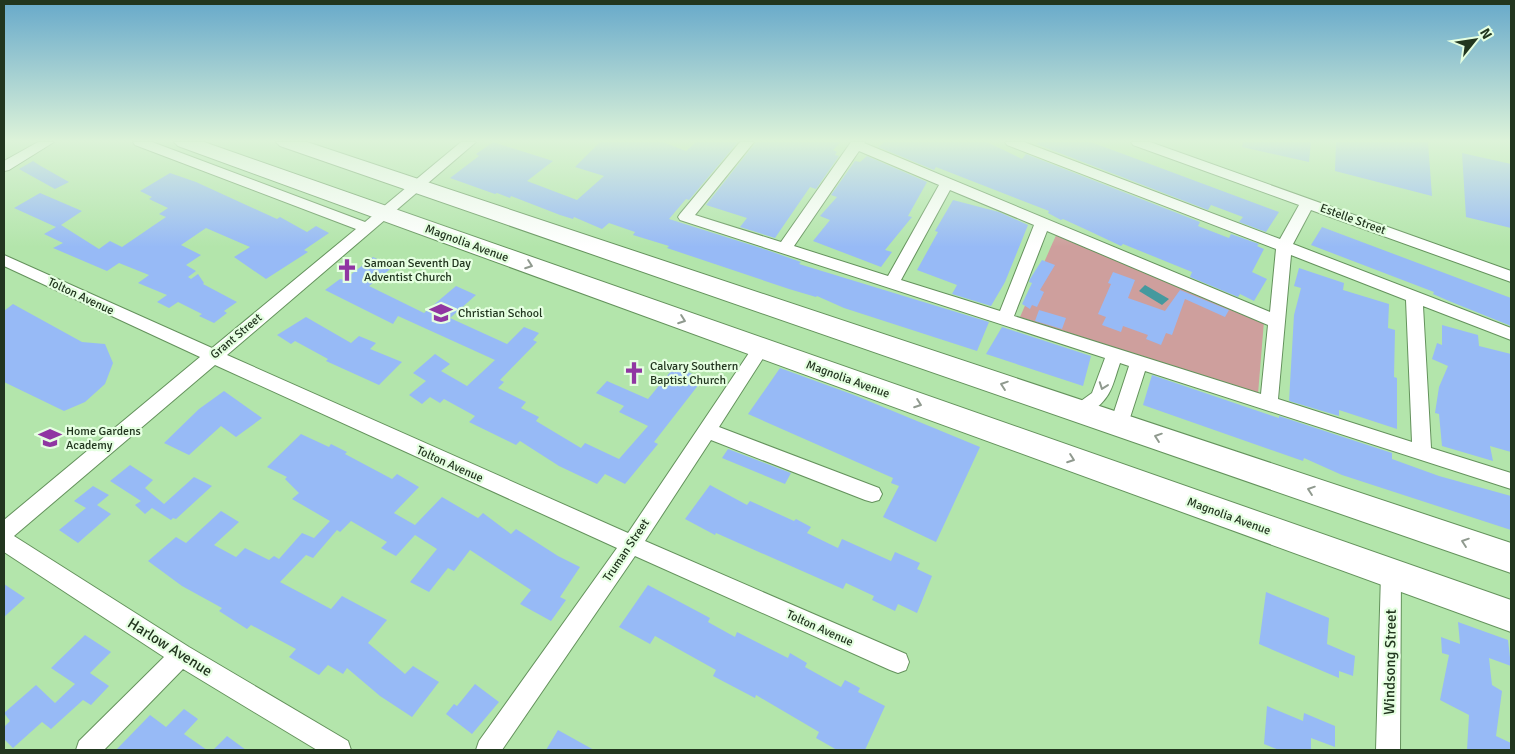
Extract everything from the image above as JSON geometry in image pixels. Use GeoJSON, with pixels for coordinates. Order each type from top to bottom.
{"type":"FeatureCollection","features":[{"type":"Feature","properties":{"kind":"main road","name":"Magnolia Avenue"},"geometry":{"type":"LineString","coordinates":[[272,177],[376,221],[761,348],[1511,616]]}},
{"type":"Feature","properties":{"kind":"main road"},"geometry":{"type":"LineString","coordinates":[[332,177],[397,191],[419,185]]}},
{"type":"Feature","properties":{"kind":"main road"},"geometry":{"type":"LineString","coordinates":[[395,177],[1511,558]]}},
{"type":"Feature","properties":{"kind":"main road"},"geometry":{"type":"LineString","coordinates":[[376,221],[413,207],[627,256]]}},
{"type":"Feature","properties":{"kind":"street","name":"Magnolia Avenue"},"geometry":{"type":"LineString","coordinates":[[245,177],[376,221]]}},
{"type":"Feature","properties":{"kind":"street","name":"Grant Street"},"geometry":{"type":"LineString","coordinates":[[4,532],[211,356],[428,177]]}},
{"type":"Feature","properties":{"kind":"street"},"geometry":{"type":"LineString","coordinates":[[718,177],[685,216],[1511,481]]}},
{"type":"Feature","properties":{"kind":"street"},"geometry":{"type":"LineString","coordinates":[[784,249],[833,177]]}},
{"type":"Feature","properties":{"kind":"street"},"geometry":{"type":"LineString","coordinates":[[934,177],[1278,322]]}},
{"type":"Feature","properties":{"kind":"street"},"geometry":{"type":"LineString","coordinates":[[1104,177],[1511,334]]}},
{"type":"Feature","properties":{"kind":"street","name":"Estelle Street"},"geometry":{"type":"LineString","coordinates":[[1235,177],[1511,277]]}},
{"type":"Feature","properties":{"kind":"street"},"geometry":{"type":"LineString","coordinates":[[892,283],[947,183]]}},
{"type":"Feature","properties":{"kind":"street"},"geometry":{"type":"LineString","coordinates":[[1269,402],[1284,246],[1307,203]]}},
{"type":"Feature","properties":{"kind":"street"},"geometry":{"type":"LineString","coordinates":[[1005,319],[1042,223]]}},
{"type":"Feature","properties":{"kind":"street","name":"Tolton Avenue"},"geometry":{"type":"LineString","coordinates":[[4,260],[211,356],[630,545],[898,662]]}},
{"type":"Feature","properties":{"kind":"street"},"geometry":{"type":"LineString","coordinates":[[1414,297],[1422,452]]}},
{"type":"Feature","properties":{"kind":"street","name":"Truman Street"},"geometry":{"type":"LineString","coordinates":[[488,750],[630,545],[761,348]]}},
{"type":"Feature","properties":{"kind":"street"},"geometry":{"type":"LineString","coordinates":[[1080,411],[1099,397],[1115,353]]}},
{"type":"Feature","properties":{"kind":"street"},"geometry":{"type":"LineString","coordinates":[[1119,424],[1138,361]]}},
{"type":"Feature","properties":{"kind":"street"},"geometry":{"type":"LineString","coordinates":[[706,430],[872,494]]}},
{"type":"Feature","properties":{"kind":"street","name":"Harlow Avenue"},"geometry":{"type":"LineString","coordinates":[[4,542],[181,655],[339,750]]}},
{"type":"Feature","properties":{"kind":"street","name":"Windsong Street"},"geometry":{"type":"LineString","coordinates":[[1388,750],[1391,574]]}},
{"type":"Feature","properties":{"kind":"street"},"geometry":{"type":"LineString","coordinates":[[88,750],[181,655]]}},
{"type":"Feature","properties":{"kind":"shaded area"},"geometry":{"type":"Polygon","coordinates":[[[1057,233],[1264,321],[1258,394],[1020,317],[1057,233]]]}},
{"type":"Feature","properties":{"kind":"water"},"geometry":{"type":"Polygon","coordinates":[[[1145,285],[1169,299],[1162,305],[1139,291],[1145,285]]]}},
{"type":"Feature","properties":{"kind":"building"},"geometry":{"type":"Polygon","coordinates":[[[34,177],[61,177],[69,182],[55,189],[34,177]]]}},
{"type":"Feature","properties":{"kind":"building"},"geometry":{"type":"Polygon","coordinates":[[[163,177],[182,177],[277,219],[280,217],[307,232],[316,226],[329,233],[304,250],[308,252],[266,279],[234,257],[250,247],[206,228],[181,245],[201,255],[186,265],[196,271],[188,277],[191,279],[198,274],[203,284],[237,302],[224,311],[227,313],[214,323],[199,316],[202,314],[178,302],[169,308],[157,302],[167,295],[138,283],[149,275],[119,263],[107,271],[53,248],[63,243],[44,234],[56,227],[14,208],[40,193],[82,211],[61,225],[99,249],[110,241],[122,247],[166,217],[159,214],[168,208],[149,199],[152,197],[140,191],[163,177]]]}},
{"type":"Feature","properties":{"kind":"building"},"geometry":{"type":"Polygon","coordinates":[[[532,177],[527,181],[577,200],[603,177],[708,177],[689,200],[686,199],[669,219],[801,262],[799,264],[989,322],[977,351],[844,308],[817,296],[789,289],[667,248],[669,246],[633,235],[635,232],[609,223],[602,229],[574,217],[573,219],[560,215],[511,196],[510,198],[495,194],[450,178],[532,177]]]}},
{"type":"Feature","properties":{"kind":"building"},"geometry":{"type":"Polygon","coordinates":[[[728,177],[824,177],[816,189],[810,187],[775,238],[740,227],[747,218],[706,205],[728,177]]]}},
{"type":"Feature","properties":{"kind":"building"},"geometry":{"type":"Polygon","coordinates":[[[844,177],[916,177],[927,182],[908,216],[912,217],[885,250],[892,252],[881,267],[813,241],[830,220],[820,216],[837,197],[831,195],[844,177]]]}},
{"type":"Feature","properties":{"kind":"building"},"geometry":{"type":"Polygon","coordinates":[[[962,177],[1085,177],[1200,222],[1198,226],[1229,238],[1231,234],[1259,244],[1257,246],[1264,249],[1252,272],[1267,279],[1254,301],[1240,294],[1238,297],[1190,277],[1192,272],[1123,244],[1121,246],[1063,219],[1061,220],[1048,213],[1049,211],[962,177]]]}},
{"type":"Feature","properties":{"kind":"building"},"geometry":{"type":"Polygon","coordinates":[[[1122,177],[1186,177],[1279,212],[1266,232],[1239,222],[1243,217],[1211,205],[1208,210],[1122,177]]]}},
{"type":"Feature","properties":{"kind":"building"},"geometry":{"type":"Polygon","coordinates":[[[1359,177],[1431,177],[1432,196],[1359,177]]]}},
{"type":"Feature","properties":{"kind":"building"},"geometry":{"type":"Polygon","coordinates":[[[1464,177],[1511,177],[1511,228],[1466,217],[1464,177]]]}},
{"type":"Feature","properties":{"kind":"building"},"geometry":{"type":"Polygon","coordinates":[[[953,200],[999,212],[1028,225],[1005,282],[991,306],[952,294],[957,285],[917,270],[938,232],[935,231],[953,200]]]}},
{"type":"Feature","properties":{"kind":"building"},"geometry":{"type":"Polygon","coordinates":[[[1322,227],[1511,298],[1511,326],[1433,294],[1434,292],[1311,245],[1322,227]]]}},
{"type":"Feature","properties":{"kind":"building"},"geometry":{"type":"Polygon","coordinates":[[[373,257],[393,267],[369,286],[424,313],[456,286],[476,295],[450,318],[507,344],[524,327],[539,333],[533,340],[537,342],[500,380],[504,382],[498,388],[526,402],[521,408],[539,417],[536,421],[581,448],[585,443],[619,459],[648,426],[619,412],[624,406],[596,393],[607,381],[648,399],[675,366],[703,379],[654,442],[658,444],[625,484],[605,474],[597,484],[559,466],[520,441],[516,445],[469,422],[475,416],[444,399],[440,403],[430,397],[422,404],[409,395],[426,381],[413,373],[435,354],[450,364],[441,371],[467,386],[495,360],[398,316],[393,324],[325,290],[340,279],[344,280],[373,257]]]}},
{"type":"Feature","properties":{"kind":"building"},"geometry":{"type":"Polygon","coordinates":[[[1042,260],[1055,265],[1040,290],[1044,292],[1037,307],[1032,305],[1030,309],[1022,304],[1032,283],[1029,282],[1030,279],[1042,260]]]}},
{"type":"Feature","properties":{"kind":"building"},"geometry":{"type":"Polygon","coordinates":[[[1299,268],[1344,283],[1343,290],[1389,304],[1388,328],[1395,330],[1394,377],[1397,378],[1397,429],[1339,410],[1339,416],[1289,401],[1294,315],[1301,288],[1294,286],[1299,268]]]}},
{"type":"Feature","properties":{"kind":"building"},"geometry":{"type":"Polygon","coordinates":[[[1113,272],[1135,280],[1128,298],[1165,311],[1180,290],[1229,310],[1225,317],[1185,299],[1172,335],[1166,333],[1161,345],[1146,339],[1148,335],[1123,326],[1121,332],[1102,325],[1106,317],[1098,314],[1111,284],[1108,283],[1113,272]]]}},
{"type":"Feature","properties":{"kind":"building"},"geometry":{"type":"Polygon","coordinates":[[[13,304],[82,342],[105,344],[113,363],[105,384],[85,402],[64,411],[4,382],[4,311],[13,304]]]}},
{"type":"Feature","properties":{"kind":"building"},"geometry":{"type":"Polygon","coordinates":[[[1039,310],[1066,318],[1062,329],[1035,321],[1039,310]]]}},
{"type":"Feature","properties":{"kind":"building"},"geometry":{"type":"Polygon","coordinates":[[[306,317],[351,343],[359,336],[376,343],[370,349],[402,362],[379,385],[326,361],[328,359],[295,341],[291,344],[277,335],[306,317]]]}},
{"type":"Feature","properties":{"kind":"building"},"geometry":{"type":"Polygon","coordinates":[[[1442,325],[1478,335],[1479,346],[1511,354],[1511,452],[1490,446],[1493,461],[1442,446],[1439,414],[1435,413],[1439,387],[1448,366],[1432,359],[1437,343],[1442,345],[1442,325]]]}},
{"type":"Feature","properties":{"kind":"building"},"geometry":{"type":"Polygon","coordinates":[[[1002,327],[1091,356],[1083,386],[986,354],[1002,327]]]}},
{"type":"Feature","properties":{"kind":"building"},"geometry":{"type":"Polygon","coordinates":[[[780,368],[854,395],[980,447],[936,542],[883,517],[899,486],[891,483],[893,478],[748,414],[780,368]]]}},
{"type":"Feature","properties":{"kind":"building"},"geometry":{"type":"Polygon","coordinates":[[[1152,375],[1279,418],[1279,416],[1392,453],[1392,459],[1439,476],[1511,496],[1511,530],[1342,475],[1304,458],[1303,461],[1143,405],[1152,375]]]}},
{"type":"Feature","properties":{"kind":"building"},"geometry":{"type":"Polygon","coordinates":[[[224,391],[262,418],[236,437],[221,426],[189,455],[164,443],[199,409],[224,391]]]}},
{"type":"Feature","properties":{"kind":"building"},"geometry":{"type":"Polygon","coordinates":[[[301,434],[329,447],[331,444],[347,452],[345,454],[392,479],[397,474],[419,487],[394,513],[415,525],[442,497],[478,518],[483,513],[511,534],[516,529],[558,556],[580,567],[560,597],[566,600],[551,621],[520,604],[531,590],[470,550],[454,571],[448,568],[429,592],[410,582],[437,549],[415,535],[396,556],[381,548],[387,542],[351,521],[340,532],[337,530],[313,558],[306,555],[280,582],[331,609],[342,596],[387,620],[368,643],[405,674],[413,666],[439,682],[412,717],[380,696],[347,668],[343,674],[328,665],[319,675],[289,657],[296,649],[251,625],[247,629],[219,611],[222,608],[182,586],[148,561],[176,537],[186,543],[221,511],[239,522],[214,545],[236,557],[245,548],[269,560],[274,556],[279,559],[302,533],[314,538],[330,521],[292,499],[299,493],[285,479],[287,477],[267,467],[301,434]]]}},
{"type":"Feature","properties":{"kind":"building"},"geometry":{"type":"Polygon","coordinates":[[[728,449],[791,473],[785,484],[722,458],[728,449]]]}},
{"type":"Feature","properties":{"kind":"building"},"geometry":{"type":"Polygon","coordinates":[[[130,465],[153,480],[145,488],[164,504],[194,477],[212,486],[176,519],[173,518],[171,520],[152,508],[145,514],[135,505],[141,501],[110,481],[130,465]]]}},
{"type":"Feature","properties":{"kind":"building"},"geometry":{"type":"Polygon","coordinates":[[[710,485],[747,505],[750,501],[794,521],[796,519],[811,527],[807,533],[838,548],[842,539],[891,561],[895,552],[920,563],[917,569],[932,576],[917,613],[898,604],[895,611],[872,600],[874,596],[846,583],[843,589],[716,533],[715,535],[685,519],[710,485]]]}},
{"type":"Feature","properties":{"kind":"building"},"geometry":{"type":"Polygon","coordinates":[[[93,486],[109,495],[97,505],[111,514],[78,543],[59,530],[86,508],[74,501],[93,486]]]}},
{"type":"Feature","properties":{"kind":"building"},"geometry":{"type":"Polygon","coordinates":[[[4,584],[25,598],[4,617],[4,584]]]}},
{"type":"Feature","properties":{"kind":"building"},"geometry":{"type":"Polygon","coordinates":[[[648,585],[710,618],[708,622],[735,637],[737,632],[788,658],[790,653],[807,663],[805,667],[841,687],[845,680],[860,688],[858,692],[885,706],[865,750],[837,750],[816,738],[819,732],[756,695],[755,698],[713,676],[716,670],[655,636],[650,644],[619,627],[648,585]]]}},
{"type":"Feature","properties":{"kind":"building"},"geometry":{"type":"Polygon","coordinates":[[[1266,592],[1329,618],[1327,644],[1355,656],[1353,676],[1339,671],[1339,678],[1259,644],[1266,592]]]}},
{"type":"Feature","properties":{"kind":"building"},"geometry":{"type":"Polygon","coordinates":[[[1458,622],[1508,640],[1511,666],[1489,658],[1492,685],[1502,691],[1496,736],[1511,743],[1511,750],[1467,750],[1469,715],[1440,700],[1449,655],[1442,653],[1441,637],[1460,644],[1458,622]]]}},
{"type":"Feature","properties":{"kind":"building"},"geometry":{"type":"Polygon","coordinates":[[[85,635],[111,652],[90,673],[109,686],[91,705],[83,700],[51,729],[42,722],[13,748],[4,739],[4,727],[10,721],[4,713],[36,685],[55,703],[75,684],[51,668],[85,635]]]}},
{"type":"Feature","properties":{"kind":"building"},"geometry":{"type":"Polygon","coordinates":[[[475,684],[499,702],[472,734],[446,714],[454,704],[457,706],[475,684]]]}},
{"type":"Feature","properties":{"kind":"building"},"geometry":{"type":"Polygon","coordinates":[[[1267,706],[1303,721],[1304,713],[1335,726],[1335,747],[1311,738],[1311,750],[1279,750],[1264,744],[1267,706]]]}},
{"type":"Feature","properties":{"kind":"building"},"geometry":{"type":"Polygon","coordinates":[[[184,709],[198,719],[184,734],[207,750],[116,750],[150,715],[166,727],[184,709]]]}},
{"type":"Feature","properties":{"kind":"building"},"geometry":{"type":"Polygon","coordinates":[[[558,730],[594,750],[546,750],[558,730]]]}},
{"type":"Feature","properties":{"kind":"building"},"geometry":{"type":"Polygon","coordinates":[[[227,736],[246,750],[213,750],[227,736]]]}},
{"type":"Feature","properties":{"kind":"place","name":"Samoan Seventh Day Adventist Church"},"geometry":{"type":"Point","coordinates":[347,270]}},
{"type":"Feature","properties":{"kind":"place","name":"Christian School"},"geometry":{"type":"Point","coordinates":[441,313]}},
{"type":"Feature","properties":{"kind":"place","name":"Calvary Southern Baptist Church"},"geometry":{"type":"Point","coordinates":[634,373]}},
{"type":"Feature","properties":{"kind":"place","name":"Home Gardens Academy"},"geometry":{"type":"Point","coordinates":[50,438]}}]}
